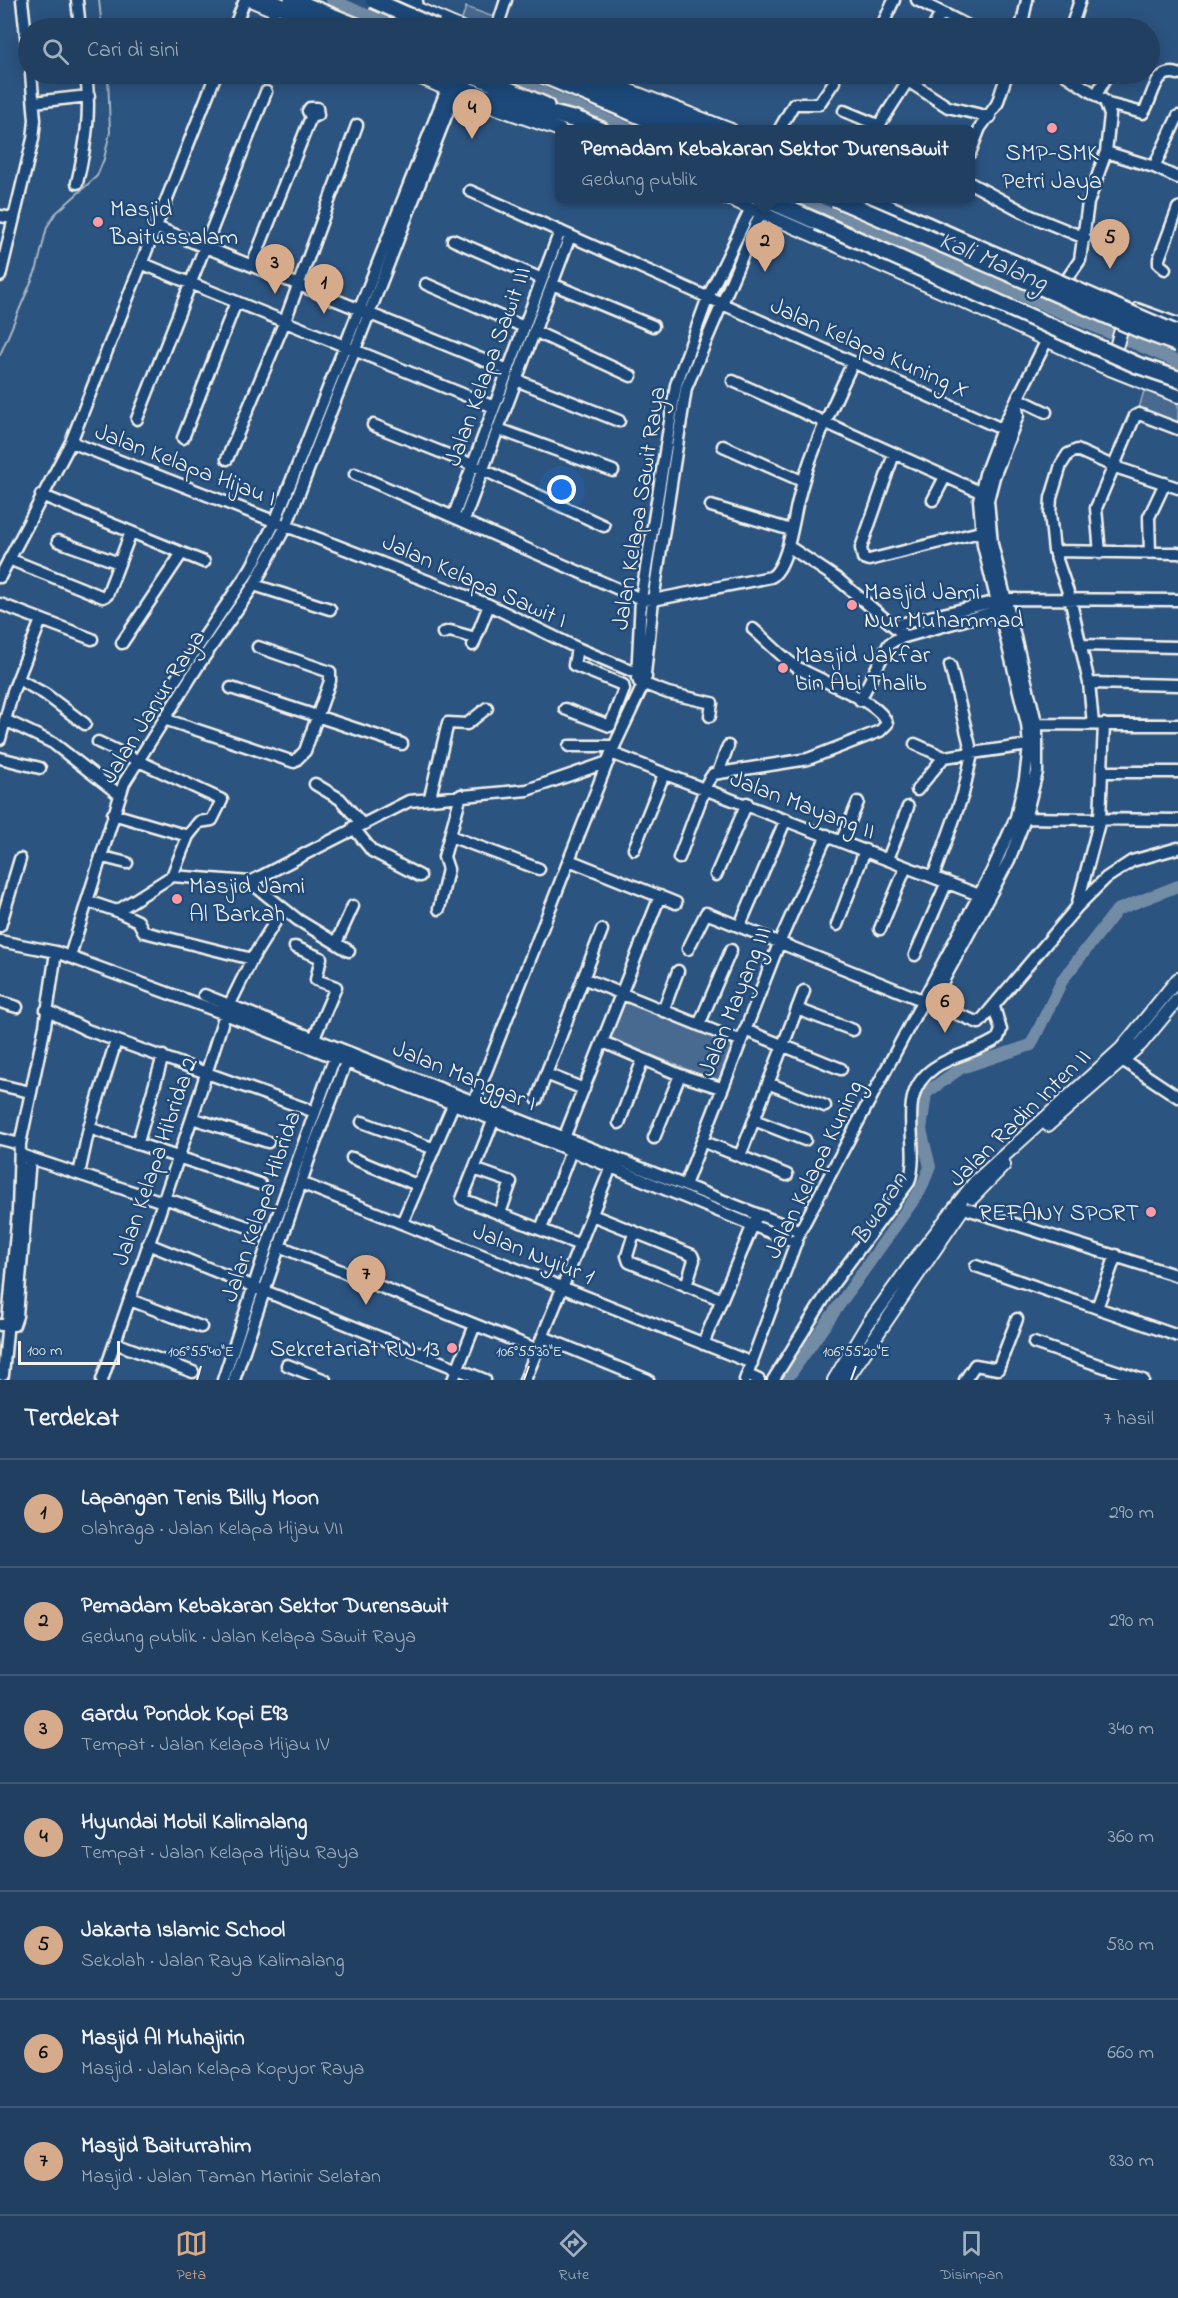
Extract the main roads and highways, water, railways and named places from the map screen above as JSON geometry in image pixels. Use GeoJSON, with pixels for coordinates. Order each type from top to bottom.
{"type":"FeatureCollection","features":[{"type":"Feature","properties":{"kind":"highway"},"geometry":{"type":"LineString","coordinates":[[266,0],[308,18]]}},
{"type":"Feature","properties":{"kind":"highway"},"geometry":{"type":"LineString","coordinates":[[292,0],[336,18]]}},
{"type":"Feature","properties":{"kind":"highway"},"geometry":{"type":"LineString","coordinates":[[373,0],[414,18]]}},
{"type":"Feature","properties":{"kind":"highway"},"geometry":{"type":"LineString","coordinates":[[453,84],[486,97],[584,122]]}},
{"type":"Feature","properties":{"kind":"highway"},"geometry":{"type":"LineString","coordinates":[[495,84],[591,125]]}},
{"type":"Feature","properties":{"kind":"highway"},"geometry":{"type":"LineString","coordinates":[[565,84],[664,125]]}},
{"type":"Feature","properties":{"kind":"highway"},"geometry":{"type":"LineString","coordinates":[[595,84],[695,125]]}},
{"type":"Feature","properties":{"kind":"highway"},"geometry":{"type":"LineString","coordinates":[[847,203],[1178,344]]}},
{"type":"Feature","properties":{"kind":"highway"},"geometry":{"type":"LineString","coordinates":[[877,203],[1178,335]]}},
{"type":"Feature","properties":{"kind":"highway"},"geometry":{"type":"LineString","coordinates":[[758,206],[1137,365],[1178,379]]}},
{"type":"Feature","properties":{"kind":"main road"},"geometry":{"type":"LineString","coordinates":[[250,0],[290,18]]}},
{"type":"Feature","properties":{"kind":"main road"},"geometry":{"type":"LineString","coordinates":[[397,0],[416,4],[443,18]]}},
{"type":"Feature","properties":{"kind":"main road"},"geometry":{"type":"LineString","coordinates":[[435,84],[555,128]]}},
{"type":"Feature","properties":{"kind":"main road"},"geometry":{"type":"LineString","coordinates":[[613,84],[721,125]]}},
{"type":"Feature","properties":{"kind":"main road"},"geometry":{"type":"LineString","coordinates":[[895,203],[1067,279],[1126,312],[1113,357],[1116,372]]}},
{"type":"Feature","properties":{"kind":"main road"},"geometry":{"type":"LineString","coordinates":[[758,206],[1102,366],[1178,396]]}},
{"type":"Feature","properties":{"kind":"main road"},"geometry":{"type":"LineString","coordinates":[[1102,366],[1113,357]]}},
{"type":"Feature","properties":{"kind":"main road","name":"Jalan Radin Inten II"},"geometry":{"type":"LineString","coordinates":[[846,1380],[872,1329],[910,1266],[981,1175],[1122,1049],[1178,979]]}},
{"type":"Feature","properties":{"kind":"main road","name":"Jalan Radin Inten II"},"geometry":{"type":"LineString","coordinates":[[834,1380],[964,1208],[1017,1152],[1124,1061],[1178,999]]}},
{"type":"Feature","properties":{"kind":"waterway"},"geometry":{"type":"LineString","coordinates":[[99,0],[101,18]]}},
{"type":"Feature","properties":{"kind":"waterway","name":"Kali Malang"},"geometry":{"type":"LineString","coordinates":[[332,0],[373,18]]}},
{"type":"Feature","properties":{"kind":"waterway"},"geometry":{"type":"LineString","coordinates":[[0,355],[37,268],[47,227],[55,214],[97,176],[104,159],[110,132],[108,84]]}},
{"type":"Feature","properties":{"kind":"waterway","name":"Kali Malang"},"geometry":{"type":"LineString","coordinates":[[522,84],[619,125]]}},
{"type":"Feature","properties":{"kind":"waterway","name":"Kali Malang"},"geometry":{"type":"LineString","coordinates":[[805,203],[1178,362]]}},
{"type":"Feature","properties":{"kind":"waterway","name":"Buaran"},"geometry":{"type":"LineString","coordinates":[[786,1380],[920,1191],[930,1167],[921,1130],[926,1093],[961,1068],[1031,1045],[1063,979],[1117,910],[1178,886]]}},
{"type":"Feature","properties":{"kind":"place","name":"SMP-SMK Petri Jaya"},"geometry":{"type":"Point","coordinates":[1052,128]}},
{"type":"Feature","properties":{"kind":"place","name":"Hyundai Mobil Kalimalang"},"geometry":{"type":"Point","coordinates":[472,139]}},
{"type":"Feature","properties":{"kind":"place","name":"Masjid Baitussalam"},"geometry":{"type":"Point","coordinates":[98,222]}},
{"type":"Feature","properties":{"kind":"place","name":"Jakarta Islamic School"},"geometry":{"type":"Point","coordinates":[1110,269]}},
{"type":"Feature","properties":{"kind":"place","name":"Pemadam Kebakaran Sektor Durensawit"},"geometry":{"type":"Point","coordinates":[765,272]}},
{"type":"Feature","properties":{"kind":"place","name":"Gardu Pondok Kopi E93"},"geometry":{"type":"Point","coordinates":[275,294]}},
{"type":"Feature","properties":{"kind":"place","name":"Lapangan Tenis Billy Moon"},"geometry":{"type":"Point","coordinates":[324,314]}},
{"type":"Feature","properties":{"kind":"place","name":"Masjid Jami Nur Muhammad"},"geometry":{"type":"Point","coordinates":[852,605]}},
{"type":"Feature","properties":{"kind":"place","name":"Masjid Jakfar bin Abi Thalib"},"geometry":{"type":"Point","coordinates":[783,668]}},
{"type":"Feature","properties":{"kind":"place","name":"Masjid Jami Al Barkah"},"geometry":{"type":"Point","coordinates":[177,899]}},
{"type":"Feature","properties":{"kind":"place","name":"Masjid Al Muhajirin"},"geometry":{"type":"Point","coordinates":[945,1033]}},
{"type":"Feature","properties":{"kind":"place","name":"REFANY SPORT"},"geometry":{"type":"Point","coordinates":[1151,1212]}},
{"type":"Feature","properties":{"kind":"place","name":"Masjid Baiturrahim"},"geometry":{"type":"Point","coordinates":[366,1305]}},
{"type":"Feature","properties":{"kind":"place","name":"Sekretariat RW 13"},"geometry":{"type":"Point","coordinates":[452,1348]}}]}
